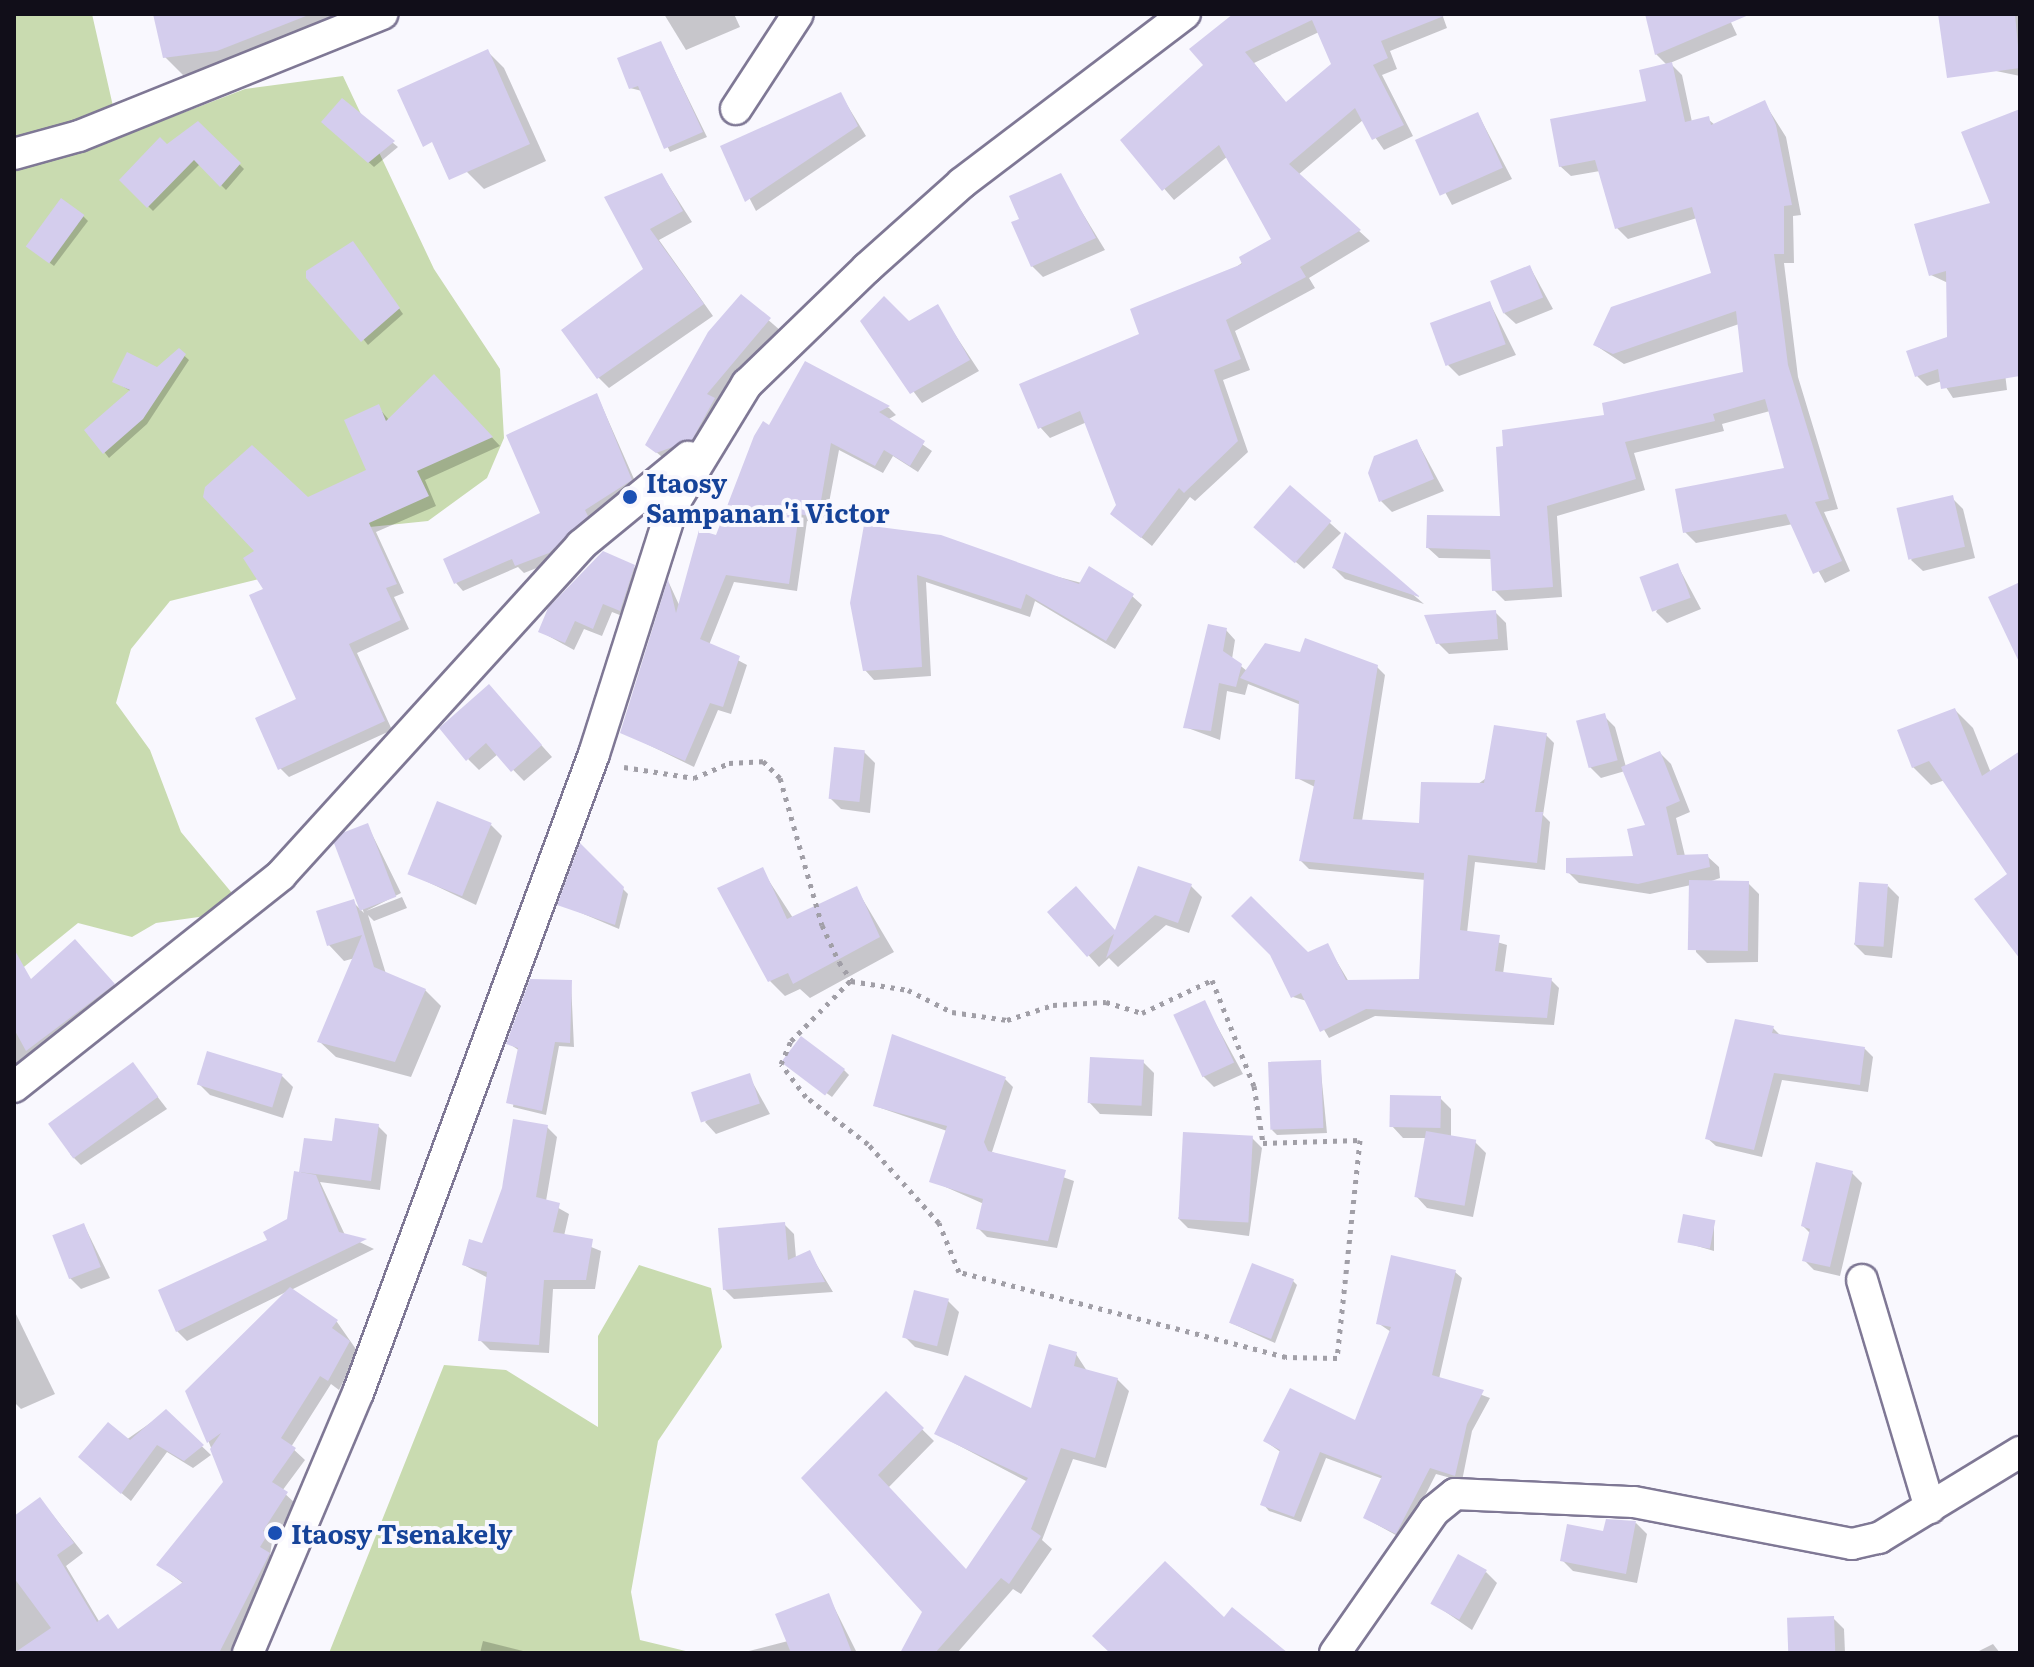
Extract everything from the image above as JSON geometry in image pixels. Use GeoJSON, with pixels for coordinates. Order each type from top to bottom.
{"type":"FeatureCollection","features":[{"type":"Feature","properties":{"kind":"street"},"geometry":{"type":"LineString","coordinates":[[14,154],[79,136],[382,14]]}},
{"type":"Feature","properties":{"kind":"street"},"geometry":{"type":"LineString","coordinates":[[736,109],[798,14]]}},
{"type":"Feature","properties":{"kind":"street"},"geometry":{"type":"LineString","coordinates":[[14,1087],[281,875],[581,545],[673,476],[747,384],[962,183],[1180,15]]}},
{"type":"Feature","properties":{"kind":"street"},"geometry":{"type":"LineString","coordinates":[[248,1653],[358,1393],[594,754],[673,505],[747,384]]}},
{"type":"Feature","properties":{"kind":"street"},"geometry":{"type":"LineString","coordinates":[[1862,1280],[1930,1508]]}},
{"type":"Feature","properties":{"kind":"street"},"geometry":{"type":"LineString","coordinates":[[1335,1653],[1434,1511],[1455,1494],[1634,1502],[1852,1544],[1879,1538],[2020,1452]]}},
{"type":"Feature","properties":{"kind":"path"},"geometry":{"type":"LineString","coordinates":[[594,754],[638,773],[694,778],[729,763],[763,761],[780,778],[822,925],[851,980]]}},
{"type":"Feature","properties":{"kind":"path"},"geometry":{"type":"LineString","coordinates":[[851,980],[908,990],[952,1012],[1007,1020],[1053,1005],[1106,1002],[1142,1013],[1212,980],[1254,1086],[1263,1143],[1360,1140],[1337,1358],[1286,1357],[959,1272],[939,1223],[868,1144],[806,1097],[781,1064],[791,1041],[851,980]]}},
{"type":"Feature","properties":{"kind":"green space"},"geometry":{"type":"Polygon","coordinates":[[[14,14],[92,14],[120,137],[245,89],[343,76],[434,269],[500,369],[504,438],[487,478],[428,521],[350,529],[259,579],[170,601],[131,649],[116,703],[150,750],[181,832],[232,893],[213,915],[156,923],[132,937],[78,923],[14,975],[14,14]]]}},
{"type":"Feature","properties":{"kind":"green space"},"geometry":{"type":"Polygon","coordinates":[[[639,1265],[711,1288],[722,1347],[658,1441],[631,1592],[640,1640],[694,1653],[329,1653],[444,1365],[506,1370],[598,1427],[598,1336],[639,1265]]]}},
{"type":"Feature","properties":{"kind":"building"},"geometry":{"type":"Polygon","coordinates":[[[153,14],[306,16],[217,51],[163,58],[153,14]]]}},
{"type":"Feature","properties":{"kind":"building"},"geometry":{"type":"Polygon","coordinates":[[[1233,14],[1444,16],[1381,41],[1388,58],[1373,65],[1404,125],[1372,140],[1355,108],[1289,164],[1361,230],[1300,267],[1306,277],[1226,320],[1241,359],[1214,370],[1238,441],[1184,493],[1179,488],[1141,538],[1110,514],[1116,505],[1080,411],[1038,429],[1019,384],[1139,334],[1130,309],[1242,264],[1239,257],[1271,239],[1219,145],[1162,191],[1120,140],[1203,65],[1189,49],[1233,14]],[[1312,20],[1245,52],[1286,102],[1331,64],[1312,20]]]}},
{"type":"Feature","properties":{"kind":"building"},"geometry":{"type":"Polygon","coordinates":[[[1645,14],[1751,14],[1655,55],[1645,14]]]}},
{"type":"Feature","properties":{"kind":"building"},"geometry":{"type":"Polygon","coordinates":[[[1938,14],[2015,14],[2020,68],[1947,78],[1938,14]]]}},
{"type":"Feature","properties":{"kind":"building"},"geometry":{"type":"Polygon","coordinates":[[[661,41],[703,132],[664,149],[638,86],[629,89],[617,58],[661,41]]]}},
{"type":"Feature","properties":{"kind":"building"},"geometry":{"type":"Polygon","coordinates":[[[488,49],[530,144],[449,180],[432,142],[423,147],[397,90],[488,49]]]}},
{"type":"Feature","properties":{"kind":"building"},"geometry":{"type":"Polygon","coordinates":[[[1672,62],[1685,122],[1709,116],[1711,125],[1765,100],[1776,125],[1792,205],[1784,206],[1784,254],[1774,254],[1788,365],[1829,499],[1815,502],[1842,561],[1813,574],[1786,514],[1683,533],[1675,489],[1784,468],[1765,399],[1713,414],[1715,421],[1625,442],[1636,479],[1547,506],[1553,587],[1492,591],[1490,550],[1426,548],[1427,515],[1500,516],[1496,447],[1503,446],[1502,430],[1604,415],[1602,403],[1743,372],[1736,311],[1613,354],[1593,345],[1611,307],[1711,273],[1692,207],[1615,229],[1595,160],[1559,167],[1550,119],[1646,101],[1639,70],[1672,62]]]}},
{"type":"Feature","properties":{"kind":"building"},"geometry":{"type":"Polygon","coordinates":[[[841,92],[858,126],[745,202],[720,146],[841,92]]]}},
{"type":"Feature","properties":{"kind":"building"},"geometry":{"type":"Polygon","coordinates":[[[342,98],[395,141],[368,163],[321,122],[342,98]]]}},
{"type":"Feature","properties":{"kind":"building"},"geometry":{"type":"Polygon","coordinates":[[[2020,109],[2020,376],[1941,389],[1938,369],[1915,377],[1906,351],[1947,337],[1946,271],[1929,276],[1914,224],[1990,203],[1961,132],[2020,109]]]}},
{"type":"Feature","properties":{"kind":"building"},"geometry":{"type":"Polygon","coordinates":[[[1478,112],[1503,168],[1440,196],[1415,140],[1478,112]]]}},
{"type":"Feature","properties":{"kind":"building"},"geometry":{"type":"Polygon","coordinates":[[[198,121],[241,163],[220,187],[194,160],[147,208],[119,180],[160,137],[167,144],[198,121]]]}},
{"type":"Feature","properties":{"kind":"building"},"geometry":{"type":"Polygon","coordinates":[[[662,173],[683,211],[650,229],[704,304],[597,379],[561,330],[643,269],[604,197],[662,173]]]}},
{"type":"Feature","properties":{"kind":"building"},"geometry":{"type":"Polygon","coordinates":[[[1061,173],[1096,238],[1031,267],[1011,222],[1019,219],[1009,196],[1061,173]]]}},
{"type":"Feature","properties":{"kind":"building"},"geometry":{"type":"Polygon","coordinates":[[[61,198],[84,215],[49,264],[26,247],[61,198]]]}},
{"type":"Feature","properties":{"kind":"building"},"geometry":{"type":"Polygon","coordinates":[[[353,241],[400,308],[361,342],[306,278],[306,271],[353,241]]]}},
{"type":"Feature","properties":{"kind":"building"},"geometry":{"type":"Polygon","coordinates":[[[1530,265],[1543,297],[1503,314],[1490,281],[1530,265]]]}},
{"type":"Feature","properties":{"kind":"building"},"geometry":{"type":"Polygon","coordinates":[[[741,294],[771,318],[707,394],[715,398],[692,440],[656,453],[645,445],[708,332],[741,294]]]}},
{"type":"Feature","properties":{"kind":"building"},"geometry":{"type":"Polygon","coordinates":[[[884,296],[909,321],[938,304],[970,360],[910,394],[860,321],[884,296]]]}},
{"type":"Feature","properties":{"kind":"building"},"geometry":{"type":"Polygon","coordinates":[[[1490,301],[1506,344],[1446,366],[1430,323],[1490,301]]]}},
{"type":"Feature","properties":{"kind":"building"},"geometry":{"type":"Polygon","coordinates":[[[179,348],[186,354],[143,419],[103,454],[84,430],[130,390],[112,382],[127,352],[157,367],[179,348]]]}},
{"type":"Feature","properties":{"kind":"building"},"geometry":{"type":"Polygon","coordinates":[[[805,361],[890,406],[879,412],[925,441],[910,466],[884,450],[875,466],[831,443],[818,518],[799,514],[789,584],[726,575],[700,639],[740,656],[723,707],[710,703],[685,761],[620,733],[668,579],[676,613],[699,530],[716,535],[754,436],[763,421],[769,425],[805,361]]]}},
{"type":"Feature","properties":{"kind":"building"},"geometry":{"type":"Polygon","coordinates":[[[434,374],[493,437],[417,471],[429,496],[369,523],[397,584],[386,588],[401,620],[349,644],[385,721],[278,770],[255,718],[296,699],[249,595],[263,589],[243,558],[254,551],[203,497],[205,487],[252,445],[308,497],[366,470],[344,420],[379,404],[386,421],[434,374]]]}},
{"type":"Feature","properties":{"kind":"building"},"geometry":{"type":"Polygon","coordinates":[[[597,393],[632,480],[585,510],[588,516],[549,553],[515,566],[512,559],[454,584],[443,559],[540,513],[506,435],[597,393]]]}},
{"type":"Feature","properties":{"kind":"building"},"geometry":{"type":"Polygon","coordinates":[[[1417,439],[1434,479],[1379,502],[1368,473],[1374,456],[1417,439]]]}},
{"type":"Feature","properties":{"kind":"building"},"geometry":{"type":"Polygon","coordinates":[[[1290,485],[1332,521],[1295,563],[1253,527],[1290,485]]]}},
{"type":"Feature","properties":{"kind":"building"},"geometry":{"type":"Polygon","coordinates":[[[1953,495],[1965,547],[1908,560],[1896,508],[1953,495]]]}},
{"type":"Feature","properties":{"kind":"building"},"geometry":{"type":"Polygon","coordinates":[[[864,525],[941,535],[1079,584],[1089,566],[1134,594],[1106,641],[1026,594],[1021,609],[917,575],[922,667],[863,671],[850,603],[864,525]]]}},
{"type":"Feature","properties":{"kind":"building"},"geometry":{"type":"Polygon","coordinates":[[[1345,532],[1419,596],[1419,597],[1332,568],[1345,532]]]}},
{"type":"Feature","properties":{"kind":"building"},"geometry":{"type":"Polygon","coordinates":[[[603,551],[635,565],[620,611],[603,604],[593,629],[575,621],[565,643],[538,632],[548,608],[603,551]]]}},
{"type":"Feature","properties":{"kind":"building"},"geometry":{"type":"Polygon","coordinates":[[[1678,563],[1691,598],[1652,612],[1639,577],[1678,563]]]}},
{"type":"Feature","properties":{"kind":"building"},"geometry":{"type":"Polygon","coordinates":[[[2020,582],[2020,664],[1988,597],[2020,582]]]}},
{"type":"Feature","properties":{"kind":"building"},"geometry":{"type":"Polygon","coordinates":[[[1496,610],[1498,639],[1436,644],[1424,615],[1496,610]]]}},
{"type":"Feature","properties":{"kind":"building"},"geometry":{"type":"Polygon","coordinates":[[[1208,624],[1227,628],[1223,651],[1242,664],[1236,687],[1219,683],[1211,731],[1183,728],[1208,624]]]}},
{"type":"Feature","properties":{"kind":"building"},"geometry":{"type":"Polygon","coordinates":[[[1305,638],[1378,665],[1353,819],[1419,823],[1421,782],[1484,783],[1494,725],[1547,733],[1535,812],[1543,812],[1537,863],[1468,855],[1460,930],[1500,935],[1495,971],[1552,978],[1547,1018],[1366,1009],[1320,1032],[1301,993],[1291,998],[1270,955],[1231,916],[1251,896],[1308,952],[1328,943],[1346,980],[1419,979],[1424,873],[1299,861],[1315,780],[1295,779],[1299,701],[1240,678],[1265,643],[1300,652],[1305,638]]]}},
{"type":"Feature","properties":{"kind":"building"},"geometry":{"type":"Polygon","coordinates":[[[489,684],[542,745],[511,772],[486,743],[466,761],[439,728],[489,684]]]}},
{"type":"Feature","properties":{"kind":"building"},"geometry":{"type":"Polygon","coordinates":[[[1955,708],[1982,776],[2020,751],[2020,959],[1974,899],[2007,874],[1929,761],[1912,768],[1897,730],[1955,708]]]}},
{"type":"Feature","properties":{"kind":"building"},"geometry":{"type":"Polygon","coordinates":[[[1605,713],[1618,760],[1589,768],[1576,721],[1605,713]]]}},
{"type":"Feature","properties":{"kind":"building"},"geometry":{"type":"Polygon","coordinates":[[[834,747],[865,750],[859,802],[829,799],[834,747]]]}},
{"type":"Feature","properties":{"kind":"building"},"geometry":{"type":"Polygon","coordinates":[[[1660,751],[1680,801],[1666,807],[1677,855],[1708,854],[1710,867],[1638,884],[1566,873],[1566,858],[1633,856],[1627,829],[1645,825],[1621,767],[1660,751]]]}},
{"type":"Feature","properties":{"kind":"building"},"geometry":{"type":"Polygon","coordinates":[[[437,801],[492,823],[462,896],[407,874],[437,801]]]}},
{"type":"Feature","properties":{"kind":"building"},"geometry":{"type":"Polygon","coordinates":[[[368,823],[396,897],[360,911],[332,837],[368,823]]]}},
{"type":"Feature","properties":{"kind":"building"},"geometry":{"type":"Polygon","coordinates":[[[580,843],[624,887],[615,925],[557,905],[580,843]]]}},
{"type":"Feature","properties":{"kind":"building"},"geometry":{"type":"Polygon","coordinates":[[[1138,866],[1192,884],[1178,923],[1155,915],[1106,958],[1114,934],[1087,957],[1047,912],[1076,886],[1115,930],[1138,866]]]}},
{"type":"Feature","properties":{"kind":"building"},"geometry":{"type":"Polygon","coordinates":[[[763,867],[787,919],[857,886],[880,937],[793,984],[788,973],[768,982],[717,888],[763,867]]]}},
{"type":"Feature","properties":{"kind":"building"},"geometry":{"type":"Polygon","coordinates":[[[1689,880],[1749,881],[1748,951],[1688,950],[1689,880]]]}},
{"type":"Feature","properties":{"kind":"building"},"geometry":{"type":"Polygon","coordinates":[[[1859,882],[1888,884],[1884,947],[1855,945],[1859,882]]]}},
{"type":"Feature","properties":{"kind":"building"},"geometry":{"type":"Polygon","coordinates":[[[354,899],[374,967],[426,989],[395,1062],[317,1042],[362,935],[327,946],[316,911],[354,899]]]}},
{"type":"Feature","properties":{"kind":"building"},"geometry":{"type":"Polygon","coordinates":[[[75,939],[115,984],[26,1051],[14,1029],[14,949],[31,979],[75,939]]]}},
{"type":"Feature","properties":{"kind":"building"},"geometry":{"type":"Polygon","coordinates":[[[530,979],[572,980],[570,1043],[555,1042],[542,1111],[506,1103],[518,1048],[506,1044],[530,979]]]}},
{"type":"Feature","properties":{"kind":"building"},"geometry":{"type":"Polygon","coordinates":[[[1205,1000],[1234,1063],[1202,1077],[1173,1015],[1205,1000]]]}},
{"type":"Feature","properties":{"kind":"building"},"geometry":{"type":"Polygon","coordinates":[[[1735,1019],[1774,1026],[1772,1033],[1865,1047],[1860,1085],[1774,1073],[1754,1150],[1705,1139],[1735,1019]]]}},
{"type":"Feature","properties":{"kind":"building"},"geometry":{"type":"Polygon","coordinates":[[[892,1034],[1006,1077],[984,1142],[988,1151],[1066,1170],[1048,1241],[976,1229],[983,1199],[929,1182],[947,1126],[873,1106],[892,1034]]]}},
{"type":"Feature","properties":{"kind":"building"},"geometry":{"type":"Polygon","coordinates":[[[801,1036],[845,1069],[825,1095],[781,1062],[801,1036]]]}},
{"type":"Feature","properties":{"kind":"building"},"geometry":{"type":"Polygon","coordinates":[[[207,1051],[283,1074],[272,1108],[197,1084],[207,1051]]]}},
{"type":"Feature","properties":{"kind":"building"},"geometry":{"type":"Polygon","coordinates":[[[1090,1057],[1144,1060],[1142,1106],[1088,1103],[1090,1057]]]}},
{"type":"Feature","properties":{"kind":"building"},"geometry":{"type":"Polygon","coordinates":[[[1321,1060],[1323,1128],[1270,1130],[1268,1062],[1321,1060]]]}},
{"type":"Feature","properties":{"kind":"building"},"geometry":{"type":"Polygon","coordinates":[[[133,1062],[158,1097],[73,1159],[48,1124],[133,1062]]]}},
{"type":"Feature","properties":{"kind":"building"},"geometry":{"type":"Polygon","coordinates":[[[750,1073],[760,1103],[701,1123],[691,1092],[750,1073]]]}},
{"type":"Feature","properties":{"kind":"building"},"geometry":{"type":"Polygon","coordinates":[[[1390,1095],[1441,1096],[1440,1128],[1389,1127],[1390,1095]]]}},
{"type":"Feature","properties":{"kind":"building"},"geometry":{"type":"Polygon","coordinates":[[[335,1118],[379,1124],[371,1181],[299,1172],[304,1138],[332,1141],[335,1118]]]}},
{"type":"Feature","properties":{"kind":"building"},"geometry":{"type":"Polygon","coordinates":[[[513,1119],[548,1125],[536,1197],[560,1203],[553,1232],[593,1239],[586,1280],[544,1280],[539,1345],[478,1341],[487,1272],[462,1265],[469,1239],[482,1243],[502,1188],[513,1119]]]}},
{"type":"Feature","properties":{"kind":"building"},"geometry":{"type":"Polygon","coordinates":[[[1426,1131],[1476,1140],[1465,1206],[1414,1197],[1426,1131]]]}},
{"type":"Feature","properties":{"kind":"building"},"geometry":{"type":"Polygon","coordinates":[[[1183,1132],[1253,1136],[1248,1223],[1178,1219],[1183,1132]]]}},
{"type":"Feature","properties":{"kind":"building"},"geometry":{"type":"Polygon","coordinates":[[[1816,1162],[1853,1171],[1830,1267],[1802,1261],[1810,1229],[1801,1226],[1816,1162]]]}},
{"type":"Feature","properties":{"kind":"building"},"geometry":{"type":"Polygon","coordinates":[[[294,1171],[316,1175],[339,1232],[367,1239],[176,1332],[158,1290],[267,1240],[263,1232],[287,1219],[294,1171]]]}},
{"type":"Feature","properties":{"kind":"building"},"geometry":{"type":"Polygon","coordinates":[[[1683,1214],[1715,1220],[1710,1249],[1677,1242],[1683,1214]]]}},
{"type":"Feature","properties":{"kind":"building"},"geometry":{"type":"Polygon","coordinates":[[[785,1222],[788,1260],[810,1250],[825,1282],[723,1290],[718,1228],[785,1222]]]}},
{"type":"Feature","properties":{"kind":"building"},"geometry":{"type":"Polygon","coordinates":[[[84,1223],[101,1267],[69,1279],[52,1235],[84,1223]]]}},
{"type":"Feature","properties":{"kind":"building"},"geometry":{"type":"Polygon","coordinates":[[[1391,1255],[1456,1270],[1432,1375],[1484,1390],[1467,1424],[1455,1476],[1430,1468],[1396,1534],[1363,1518],[1382,1476],[1320,1452],[1294,1517],[1260,1505],[1280,1450],[1263,1441],[1290,1388],[1355,1420],[1391,1327],[1376,1324],[1391,1255]]]}},
{"type":"Feature","properties":{"kind":"building"},"geometry":{"type":"Polygon","coordinates":[[[1252,1263],[1294,1279],[1271,1339],[1229,1323],[1252,1263]]]}},
{"type":"Feature","properties":{"kind":"building"},"geometry":{"type":"Polygon","coordinates":[[[290,1287],[338,1320],[332,1328],[350,1341],[328,1381],[320,1376],[281,1438],[296,1448],[272,1482],[288,1492],[263,1531],[268,1534],[260,1547],[270,1553],[219,1653],[14,1653],[51,1628],[14,1578],[14,1516],[40,1497],[74,1543],[57,1555],[97,1622],[108,1614],[118,1629],[183,1582],[156,1565],[223,1482],[210,1449],[221,1433],[207,1443],[185,1391],[290,1287]]]}},
{"type":"Feature","properties":{"kind":"building"},"geometry":{"type":"Polygon","coordinates":[[[914,1290],[949,1299],[937,1346],[902,1338],[914,1290]]]}},
{"type":"Feature","properties":{"kind":"building"},"geometry":{"type":"Polygon","coordinates":[[[1049,1344],[1077,1352],[1074,1366],[1118,1378],[1095,1458],[1061,1448],[1031,1529],[1041,1536],[1009,1584],[1001,1578],[935,1653],[900,1653],[922,1612],[801,1478],[886,1391],[924,1428],[878,1475],[966,1569],[1028,1478],[934,1434],[965,1375],[1031,1408],[1049,1344]]]}},
{"type":"Feature","properties":{"kind":"building"},"geometry":{"type":"Polygon","coordinates":[[[166,1409],[204,1445],[184,1461],[157,1445],[121,1494],[78,1457],[108,1422],[130,1440],[166,1409]]]}},
{"type":"Feature","properties":{"kind":"building"},"geometry":{"type":"Polygon","coordinates":[[[1606,1519],[1636,1521],[1626,1574],[1560,1561],[1567,1524],[1603,1531],[1606,1519]]]}},
{"type":"Feature","properties":{"kind":"building"},"geometry":{"type":"Polygon","coordinates":[[[1458,1554],[1487,1570],[1459,1620],[1430,1604],[1458,1554]]]}},
{"type":"Feature","properties":{"kind":"building"},"geometry":{"type":"Polygon","coordinates":[[[1165,1561],[1224,1617],[1232,1607],[1288,1653],[1110,1653],[1092,1636],[1165,1561]]]}},
{"type":"Feature","properties":{"kind":"building"},"geometry":{"type":"Polygon","coordinates":[[[829,1593],[852,1653],[791,1653],[775,1614],[829,1593]]]}},
{"type":"Feature","properties":{"kind":"building"},"geometry":{"type":"Polygon","coordinates":[[[1834,1616],[1835,1653],[1788,1653],[1787,1618],[1834,1616]]]}},
{"type":"Feature","properties":{"kind":"place","name":"Itaosy Sampanan'i Victor"},"geometry":{"type":"Point","coordinates":[630,497]}},
{"type":"Feature","properties":{"kind":"place","name":"Itaosy Tsenakely"},"geometry":{"type":"Point","coordinates":[275,1533]}}]}
